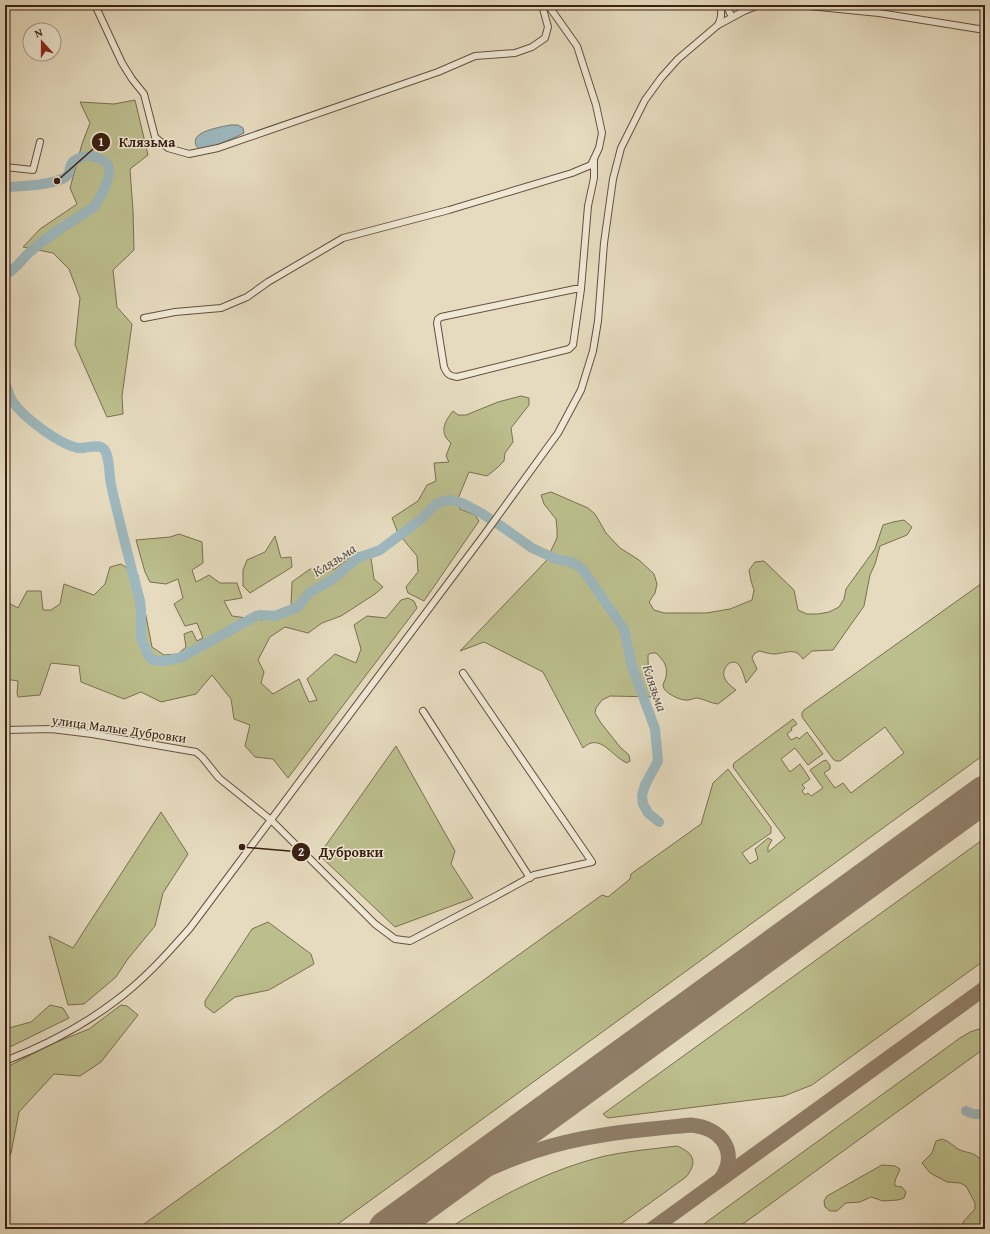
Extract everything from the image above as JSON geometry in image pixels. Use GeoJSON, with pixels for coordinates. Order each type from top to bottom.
{"type":"FeatureCollection","features":[{"type":"Feature","properties":{"kind":"street"},"geometry":{"type":"LineString","coordinates":[[96,5],[122,62],[132,79],[144,94],[155,137],[168,148],[189,154],[225,146],[438,72],[475,56],[516,53],[532,47],[545,38],[548,27],[542,5]]}},
{"type":"Feature","properties":{"kind":"street"},"geometry":{"type":"LineString","coordinates":[[144,318],[175,312],[221,308],[247,297],[268,282],[343,238],[448,210],[572,173],[591,165],[599,148],[602,133],[596,105],[578,46],[548,5]]}},
{"type":"Feature","properties":{"kind":"street"},"geometry":{"type":"LineString","coordinates":[[718,25],[722,12],[720,5]]}},
{"type":"Feature","properties":{"kind":"street"},"geometry":{"type":"LineString","coordinates":[[726,5],[732,17]]}},
{"type":"Feature","properties":{"kind":"street"},"geometry":{"type":"LineString","coordinates":[[5,1061],[42,1045],[86,1022],[115,1002],[143,978],[190,928],[558,434],[581,390],[593,351],[598,321],[604,243],[613,179],[621,148],[645,100],[660,78],[678,58],[718,25],[732,17],[743,8],[759,5]]}},
{"type":"Feature","properties":{"kind":"street"},"geometry":{"type":"LineString","coordinates":[[799,5],[879,13],[985,30]]}},
{"type":"Feature","properties":{"kind":"street"},"geometry":{"type":"LineString","coordinates":[[826,5],[832,8]]}},
{"type":"Feature","properties":{"kind":"street"},"geometry":{"type":"LineString","coordinates":[[859,5],[879,13]]}},
{"type":"Feature","properties":{"kind":"street"},"geometry":{"type":"LineString","coordinates":[[5,167],[33,170],[40,142]]}},
{"type":"Feature","properties":{"kind":"street"},"geometry":{"type":"LineString","coordinates":[[581,289],[574,289],[441,317],[438,319],[437,323],[446,373],[450,377],[457,377],[569,349],[573,345],[581,289],[588,206],[594,178],[594,158]]}},
{"type":"Feature","properties":{"kind":"street","name":"улица Малые Дубровки"},"geometry":{"type":"LineString","coordinates":[[5,730],[51,729],[92,734],[196,752],[219,778],[271,820],[375,924],[395,939],[410,941],[534,875],[592,862],[462,673]]}},
{"type":"Feature","properties":{"kind":"street"},"geometry":{"type":"LineString","coordinates":[[423,711],[530,878]]}},
{"type":"Feature","properties":{"kind":"green space"},"geometry":{"type":"Polygon","coordinates":[[[135,100],[148,155],[130,169],[134,250],[113,270],[117,307],[132,324],[122,396],[123,414],[107,417],[75,345],[80,298],[69,269],[53,253],[23,247],[40,229],[77,204],[70,188],[82,144],[90,123],[80,102],[114,104],[135,100]]]}},
{"type":"Feature","properties":{"kind":"green space"},"geometry":{"type":"Polygon","coordinates":[[[521,396],[529,398],[529,405],[511,428],[513,442],[505,453],[504,461],[487,476],[469,472],[457,501],[460,509],[475,515],[479,521],[424,601],[408,593],[406,587],[418,572],[417,556],[398,533],[392,518],[418,501],[427,485],[436,481],[434,463],[449,462],[446,456],[451,443],[447,439],[444,431],[447,419],[453,411],[458,415],[466,415],[498,402],[521,396]]]}},
{"type":"Feature","properties":{"kind":"green space"},"geometry":{"type":"Polygon","coordinates":[[[551,492],[588,508],[595,514],[606,533],[620,548],[639,560],[654,574],[657,584],[655,593],[649,602],[654,610],[664,613],[706,613],[730,609],[752,600],[754,590],[749,570],[755,562],[764,561],[794,590],[798,610],[807,614],[829,612],[839,607],[844,599],[846,589],[875,549],[883,525],[904,520],[912,527],[907,535],[880,546],[870,575],[864,606],[833,650],[812,651],[803,659],[800,655],[794,652],[775,654],[759,651],[754,654],[752,658],[757,669],[746,683],[739,665],[733,662],[730,663],[725,668],[724,675],[727,682],[736,690],[718,704],[697,698],[683,700],[669,694],[663,686],[666,677],[665,664],[656,653],[651,653],[648,655],[649,673],[656,689],[657,697],[610,696],[602,700],[596,708],[595,713],[620,747],[629,755],[630,761],[627,763],[600,744],[589,744],[583,748],[543,672],[484,642],[460,651],[546,561],[557,538],[557,529],[556,519],[544,504],[541,495],[551,492]]]}},
{"type":"Feature","properties":{"kind":"green space"},"geometry":{"type":"Polygon","coordinates":[[[179,534],[202,542],[203,563],[192,570],[196,582],[209,575],[220,583],[237,583],[242,598],[224,601],[232,616],[262,620],[291,606],[292,582],[310,569],[335,569],[356,552],[371,558],[374,579],[383,587],[375,594],[341,616],[322,623],[308,633],[285,627],[270,637],[258,660],[264,672],[261,683],[273,694],[299,679],[309,702],[317,700],[307,679],[335,654],[356,663],[361,649],[354,625],[367,616],[386,618],[401,600],[408,598],[414,601],[417,608],[288,778],[273,759],[255,757],[245,746],[250,725],[234,719],[231,699],[212,675],[196,694],[161,702],[141,692],[124,699],[81,682],[79,666],[51,663],[40,695],[18,697],[18,681],[5,679],[5,601],[18,608],[27,591],[41,591],[43,610],[51,610],[60,604],[64,584],[94,595],[105,584],[110,567],[121,564],[138,575],[152,647],[164,655],[178,654],[186,647],[184,634],[192,631],[197,641],[203,638],[197,623],[185,626],[174,604],[183,598],[178,579],[166,584],[150,582],[145,572],[136,540],[170,537],[179,534]]]}},
{"type":"Feature","properties":{"kind":"green space"},"geometry":{"type":"Polygon","coordinates":[[[275,536],[281,558],[291,557],[292,567],[250,593],[243,586],[243,570],[247,560],[265,552],[275,536]]]}},
{"type":"Feature","properties":{"kind":"green space"},"geometry":{"type":"Polygon","coordinates":[[[985,581],[985,754],[331,1229],[137,1229],[602,895],[608,897],[630,879],[631,874],[701,824],[713,783],[728,769],[771,827],[771,833],[742,853],[750,864],[758,859],[755,849],[768,838],[772,840],[768,847],[768,852],[785,838],[733,767],[734,763],[793,719],[797,724],[791,728],[792,730],[787,734],[791,740],[797,737],[799,739],[807,732],[823,754],[808,765],[795,748],[781,759],[790,772],[800,764],[810,779],[802,785],[805,788],[802,791],[805,795],[808,793],[811,796],[823,788],[810,770],[823,761],[826,760],[830,765],[830,769],[824,773],[835,788],[843,783],[851,793],[904,753],[885,727],[840,761],[836,761],[802,717],[802,713],[804,710],[985,581]]]}},
{"type":"Feature","properties":{"kind":"green space"},"geometry":{"type":"Polygon","coordinates":[[[396,746],[455,851],[451,864],[473,898],[395,927],[319,855],[396,746]]]}},
{"type":"Feature","properties":{"kind":"green space"},"geometry":{"type":"Polygon","coordinates":[[[161,812],[188,854],[163,893],[155,926],[127,960],[116,977],[84,1004],[68,1005],[49,936],[73,948],[161,812]]]}},
{"type":"Feature","properties":{"kind":"green space"},"geometry":{"type":"Polygon","coordinates":[[[985,838],[985,960],[812,1085],[784,1096],[608,1118],[603,1114],[985,838]]]}},
{"type":"Feature","properties":{"kind":"green space"},"geometry":{"type":"Polygon","coordinates":[[[268,922],[311,954],[314,964],[269,990],[235,997],[214,1013],[205,1006],[205,1001],[252,929],[268,922]]]}},
{"type":"Feature","properties":{"kind":"green space"},"geometry":{"type":"Polygon","coordinates":[[[50,1005],[63,1008],[69,1018],[5,1048],[5,1029],[31,1022],[50,1005]]]}},
{"type":"Feature","properties":{"kind":"green space"},"geometry":{"type":"Polygon","coordinates":[[[121,1005],[127,1006],[138,1015],[101,1062],[80,1076],[54,1074],[19,1112],[11,1153],[5,1164],[5,1068],[52,1044],[89,1029],[121,1005]]]}},
{"type":"Feature","properties":{"kind":"green space"},"geometry":{"type":"Polygon","coordinates":[[[985,1027],[985,1048],[736,1229],[697,1229],[960,1038],[970,1032],[985,1027]]]}},
{"type":"Feature","properties":{"kind":"green space"},"geometry":{"type":"Polygon","coordinates":[[[942,1139],[958,1149],[979,1158],[985,1158],[984,1229],[964,1229],[963,1222],[975,1209],[975,1203],[966,1186],[960,1183],[947,1182],[930,1173],[922,1163],[932,1153],[936,1141],[942,1139]]]}},
{"type":"Feature","properties":{"kind":"green space"},"geometry":{"type":"Polygon","coordinates":[[[677,1146],[687,1152],[692,1158],[693,1162],[690,1172],[686,1177],[614,1229],[448,1229],[466,1217],[504,1196],[563,1169],[605,1156],[632,1151],[677,1146]]]}},
{"type":"Feature","properties":{"kind":"green space"},"geometry":{"type":"Polygon","coordinates":[[[882,1165],[895,1166],[900,1169],[895,1186],[902,1187],[906,1192],[904,1198],[883,1201],[871,1197],[860,1202],[846,1203],[837,1211],[830,1211],[825,1207],[824,1201],[827,1196],[882,1165]]]}},
{"type":"Feature","properties":{"kind":"water"},"geometry":{"type":"Polygon","coordinates":[[[230,125],[238,125],[243,128],[244,133],[204,149],[200,149],[196,146],[195,140],[202,133],[208,130],[230,125]]]}},
{"type":"Feature","properties":{"kind":"waterway","name":"Клязьма"},"geometry":{"type":"LineString","coordinates":[[5,187],[27,186],[62,179],[68,175],[73,161],[84,157],[93,156],[101,159],[108,165],[109,169],[105,186],[94,207],[45,239],[5,275]]}},
{"type":"Feature","properties":{"kind":"waterway","name":"Клязьма"},"geometry":{"type":"LineString","coordinates":[[5,383],[10,398],[13,402],[33,423],[42,430],[70,446],[78,448],[98,446],[106,452],[111,485],[140,601],[141,638],[148,655],[152,660],[163,661],[180,658],[256,616],[275,616],[298,607],[309,593],[330,581],[358,558],[380,550],[420,520],[436,504],[444,501],[450,500],[462,503],[481,513],[532,548],[556,559],[571,562],[577,565],[583,570],[624,629],[632,666],[655,729],[658,761],[645,785],[642,795],[643,804],[648,813],[659,822]]}},
{"type":"Feature","properties":{"kind":"waterway","name":"Клязьма"},"geometry":{"type":"LineString","coordinates":[[966,1111],[976,1114],[985,1113]]}},
{"type":"Feature","properties":{"kind":"taxiway"},"geometry":{"type":"LineString","coordinates":[[652,1229],[985,988]]}},
{"type":"Feature","properties":{"kind":"taxiway"},"geometry":{"type":"LineString","coordinates":[[415,1209],[466,1179],[515,1158],[554,1145],[573,1140],[632,1131],[691,1125],[702,1127],[711,1131],[719,1136],[724,1143],[728,1151],[728,1160],[726,1169],[721,1179]]}},
{"type":"Feature","properties":{"kind":"runway"},"geometry":{"type":"LineString","coordinates":[[387,1229],[985,794]]}},
{"type":"Feature","properties":{"kind":"place","name":"Клязьма"},"geometry":{"type":"Point","coordinates":[57,181]}},
{"type":"Feature","properties":{"kind":"place","name":"Дубровки"},"geometry":{"type":"Point","coordinates":[242,847]}}]}
